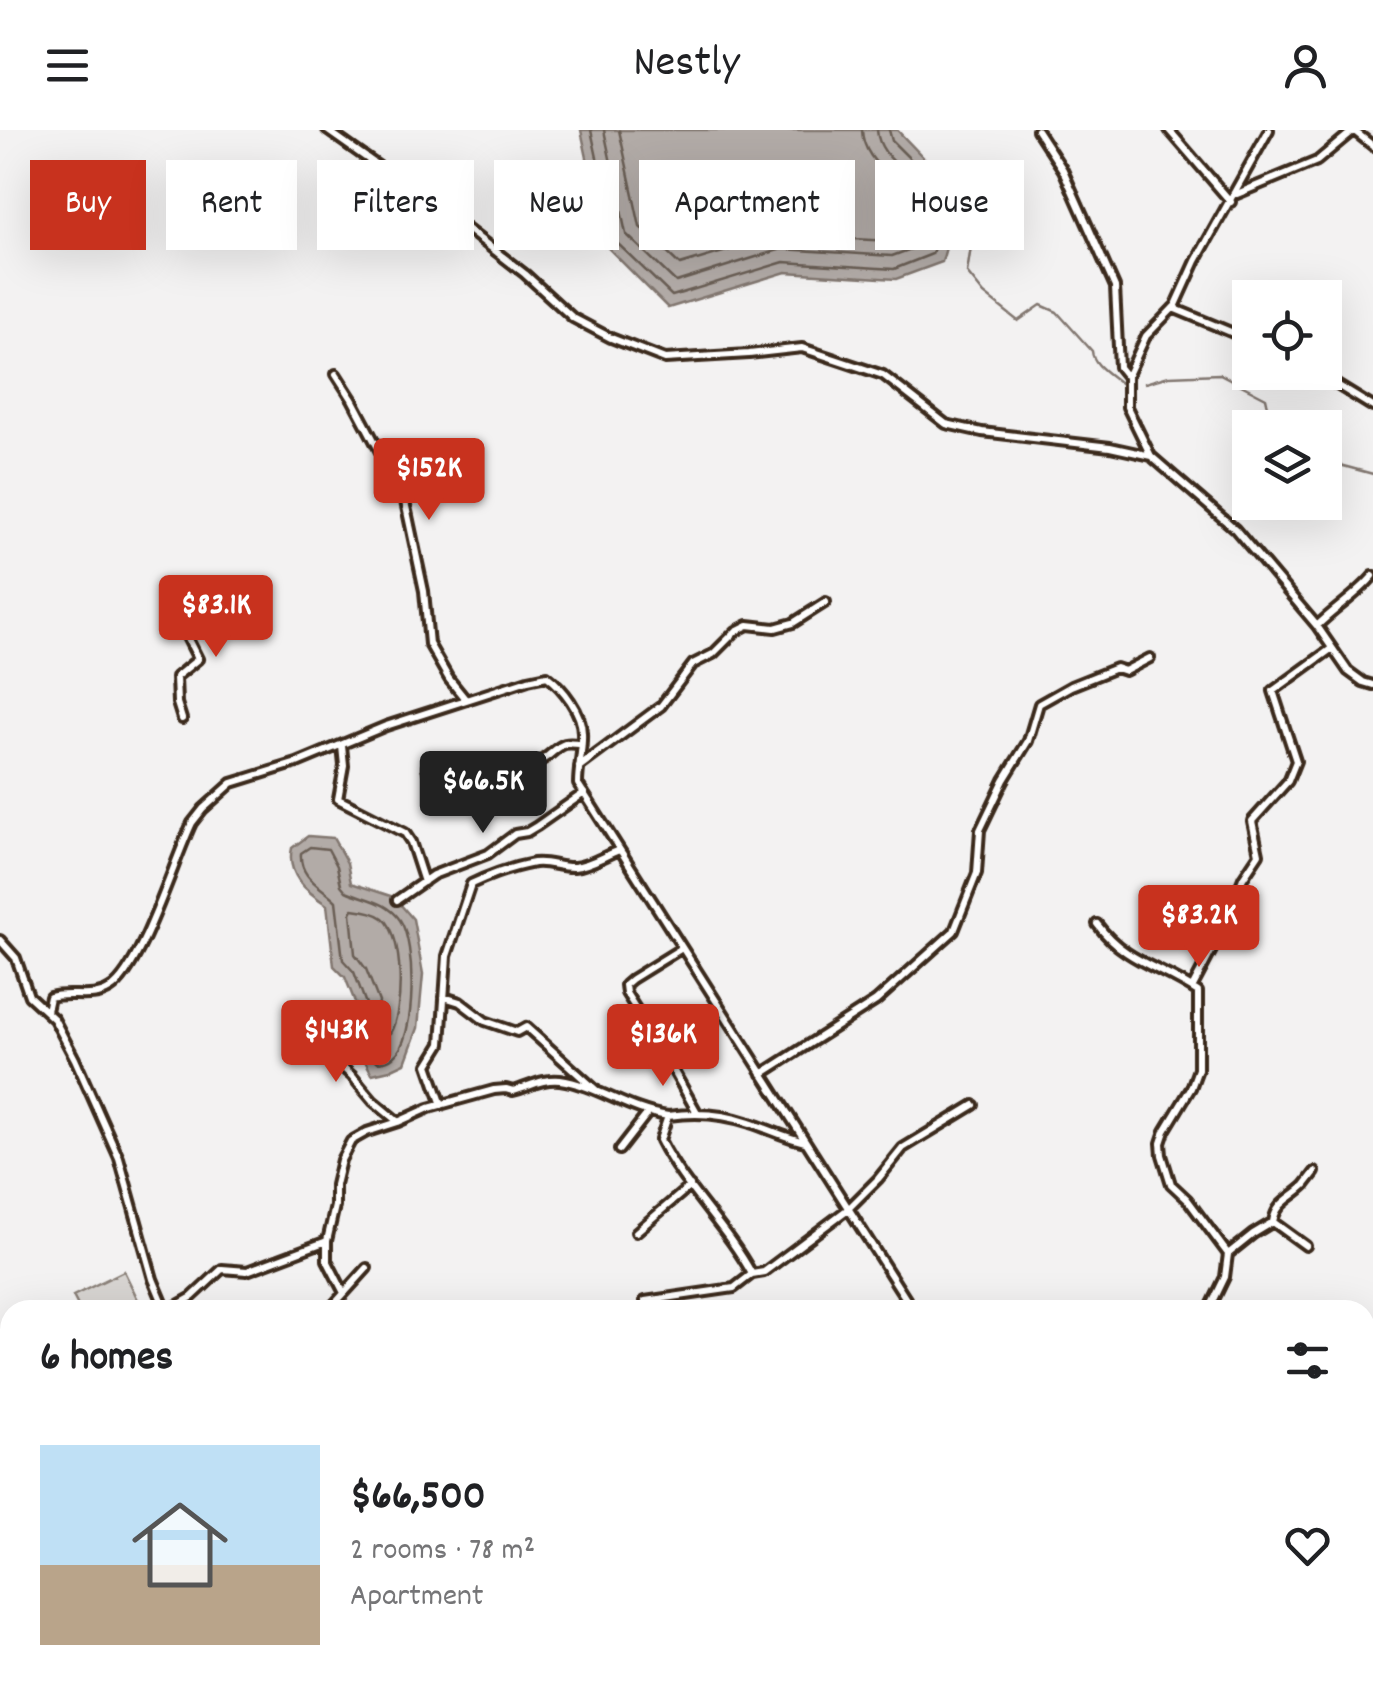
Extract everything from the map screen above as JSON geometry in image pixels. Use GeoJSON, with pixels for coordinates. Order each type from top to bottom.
{"type":"FeatureCollection","features":[{"type":"Feature","properties":{"kind":"street"},"geometry":{"type":"LineString","coordinates":[[327,130],[468,229],[526,274],[573,318],[610,338],[665,359],[802,348],[883,376],[946,424],[982,432],[1110,446],[1151,456]]}},
{"type":"Feature","properties":{"kind":"street"},"geometry":{"type":"LineString","coordinates":[[1037,130],[1063,170],[1115,288],[1119,367],[1128,376]]}},
{"type":"Feature","properties":{"kind":"street"},"geometry":{"type":"LineString","coordinates":[[1170,130],[1234,198]]}},
{"type":"Feature","properties":{"kind":"street"},"geometry":{"type":"LineString","coordinates":[[1269,130],[1174,308],[1146,336],[1128,376],[1127,407],[1151,456],[1235,529],[1317,626],[1348,671],[1373,685]]}},
{"type":"Feature","properties":{"kind":"street"},"geometry":{"type":"LineString","coordinates":[[1234,198],[1317,161],[1354,130],[1373,146]]}},
{"type":"Feature","properties":{"kind":"street"},"geometry":{"type":"LineString","coordinates":[[1174,308],[1232,332]]}},
{"type":"Feature","properties":{"kind":"street"},"geometry":{"type":"LineString","coordinates":[[336,374],[404,497],[424,591],[429,644],[466,700]]}},
{"type":"Feature","properties":{"kind":"street"},"geometry":{"type":"LineString","coordinates":[[1342,388],[1373,407]]}},
{"type":"Feature","properties":{"kind":"street"},"geometry":{"type":"LineString","coordinates":[[1317,626],[1362,590],[1373,576]]}},
{"type":"Feature","properties":{"kind":"street"},"geometry":{"type":"LineString","coordinates":[[180,592],[176,596],[178,619],[198,658],[176,676],[182,719]]}},
{"type":"Feature","properties":{"kind":"street"},"geometry":{"type":"LineString","coordinates":[[578,768],[662,706],[693,664],[712,654],[736,631],[748,625],[775,628],[793,623],[826,602]]}},
{"type":"Feature","properties":{"kind":"street"},"geometry":{"type":"LineString","coordinates":[[1192,988],[1244,878],[1260,854],[1252,821],[1288,781],[1296,760],[1274,691],[1330,648]]}},
{"type":"Feature","properties":{"kind":"street"},"geometry":{"type":"LineString","coordinates":[[762,1074],[876,1002],[954,931],[977,873],[980,830],[1028,741],[1039,704],[1086,680],[1116,668],[1124,671],[1150,658]]}},
{"type":"Feature","properties":{"kind":"street"},"geometry":{"type":"LineString","coordinates":[[47,1011],[50,997],[78,997],[114,988],[137,954],[192,823],[232,783],[297,763],[386,726],[547,676],[558,684],[580,720],[578,784],[907,1300]]}},
{"type":"Feature","properties":{"kind":"street"},"geometry":{"type":"LineString","coordinates":[[428,766],[434,785],[444,792],[477,796],[495,792],[565,744],[581,744]]}},
{"type":"Feature","properties":{"kind":"street"},"geometry":{"type":"LineString","coordinates":[[342,746],[344,766],[338,800],[405,833],[424,882]]}},
{"type":"Feature","properties":{"kind":"street"},"geometry":{"type":"LineString","coordinates":[[397,900],[433,875],[488,854],[515,834],[538,826],[584,793]]}},
{"type":"Feature","properties":{"kind":"street"},"geometry":{"type":"LineString","coordinates":[[442,1106],[428,1065],[440,1044],[447,956],[471,884],[536,862],[575,867],[620,850]]}},
{"type":"Feature","properties":{"kind":"street"},"geometry":{"type":"LineString","coordinates":[[1096,924],[1129,956],[1198,992],[1198,1069],[1165,1131],[1162,1155],[1171,1184],[1228,1254]]}},
{"type":"Feature","properties":{"kind":"street"},"geometry":{"type":"LineString","coordinates":[[0,940],[16,958],[29,996],[47,1011],[75,1059],[119,1158],[153,1279],[163,1300]]}},
{"type":"Feature","properties":{"kind":"street"},"geometry":{"type":"LineString","coordinates":[[682,948],[625,986],[698,1114]]}},
{"type":"Feature","properties":{"kind":"street"},"geometry":{"type":"LineString","coordinates":[[444,996],[504,1029],[517,1032],[526,1027],[601,1094]]}},
{"type":"Feature","properties":{"kind":"street"},"geometry":{"type":"LineString","coordinates":[[304,1019],[333,1059],[398,1122]]}},
{"type":"Feature","properties":{"kind":"street"},"geometry":{"type":"LineString","coordinates":[[344,1293],[327,1260],[326,1241],[338,1172],[351,1141],[442,1106],[494,1090],[513,1091],[537,1082],[559,1080],[648,1114],[724,1116],[807,1143]]}},
{"type":"Feature","properties":{"kind":"street"},"geometry":{"type":"LineString","coordinates":[[652,1300],[734,1288],[752,1274],[764,1272],[848,1208],[902,1148],[974,1105]]}},
{"type":"Feature","properties":{"kind":"street"},"geometry":{"type":"LineString","coordinates":[[619,1150],[648,1114]]}},
{"type":"Feature","properties":{"kind":"street"},"geometry":{"type":"LineString","coordinates":[[668,1116],[660,1140],[752,1274]]}},
{"type":"Feature","properties":{"kind":"street"},"geometry":{"type":"LineString","coordinates":[[1306,1246],[1274,1222],[1273,1216],[1315,1172]]}},
{"type":"Feature","properties":{"kind":"street"},"geometry":{"type":"LineString","coordinates":[[636,1232],[690,1186]]}},
{"type":"Feature","properties":{"kind":"street"},"geometry":{"type":"LineString","coordinates":[[1214,1300],[1225,1277],[1228,1254],[1274,1222]]}},
{"type":"Feature","properties":{"kind":"street"},"geometry":{"type":"LineString","coordinates":[[186,1300],[222,1269],[247,1271],[326,1241]]}},
{"type":"Feature","properties":{"kind":"street"},"geometry":{"type":"LineString","coordinates":[[338,1300],[367,1268]]}},
{"type":"Feature","properties":{"kind":"shaded area"},"geometry":{"type":"Polygon","coordinates":[[[124,1271],[138,1300],[75,1300],[73,1296],[124,1271]]]}},
{"type":"Feature","properties":{"kind":"water"},"geometry":{"type":"Polygon","coordinates":[[[581,130],[897,130],[926,160],[875,160],[875,250],[945,250],[942,262],[896,279],[786,272],[668,308],[610,250],[619,250],[619,160],[587,160],[581,130]]]}},
{"type":"Feature","properties":{"kind":"water"},"geometry":{"type":"Polygon","coordinates":[[[308,836],[333,838],[347,863],[351,883],[394,897],[413,919],[423,974],[418,1028],[405,1063],[390,1070],[372,1074],[363,1057],[367,1044],[349,1021],[357,1007],[345,977],[334,966],[327,905],[305,888],[292,866],[292,848],[308,836]]]}},
{"type":"Feature","properties":{"kind":"waterway"},"geometry":{"type":"LineString","coordinates":[[970,250],[967,273],[984,294],[1018,321],[1041,305],[1057,312],[1092,351],[1099,365],[1120,383]]}},
{"type":"Feature","properties":{"kind":"waterway"},"geometry":{"type":"LineString","coordinates":[[1145,383],[1169,376],[1220,374],[1266,398],[1269,410]]}},
{"type":"Feature","properties":{"kind":"waterway"},"geometry":{"type":"LineString","coordinates":[[1342,466],[1373,474]]}}]}
